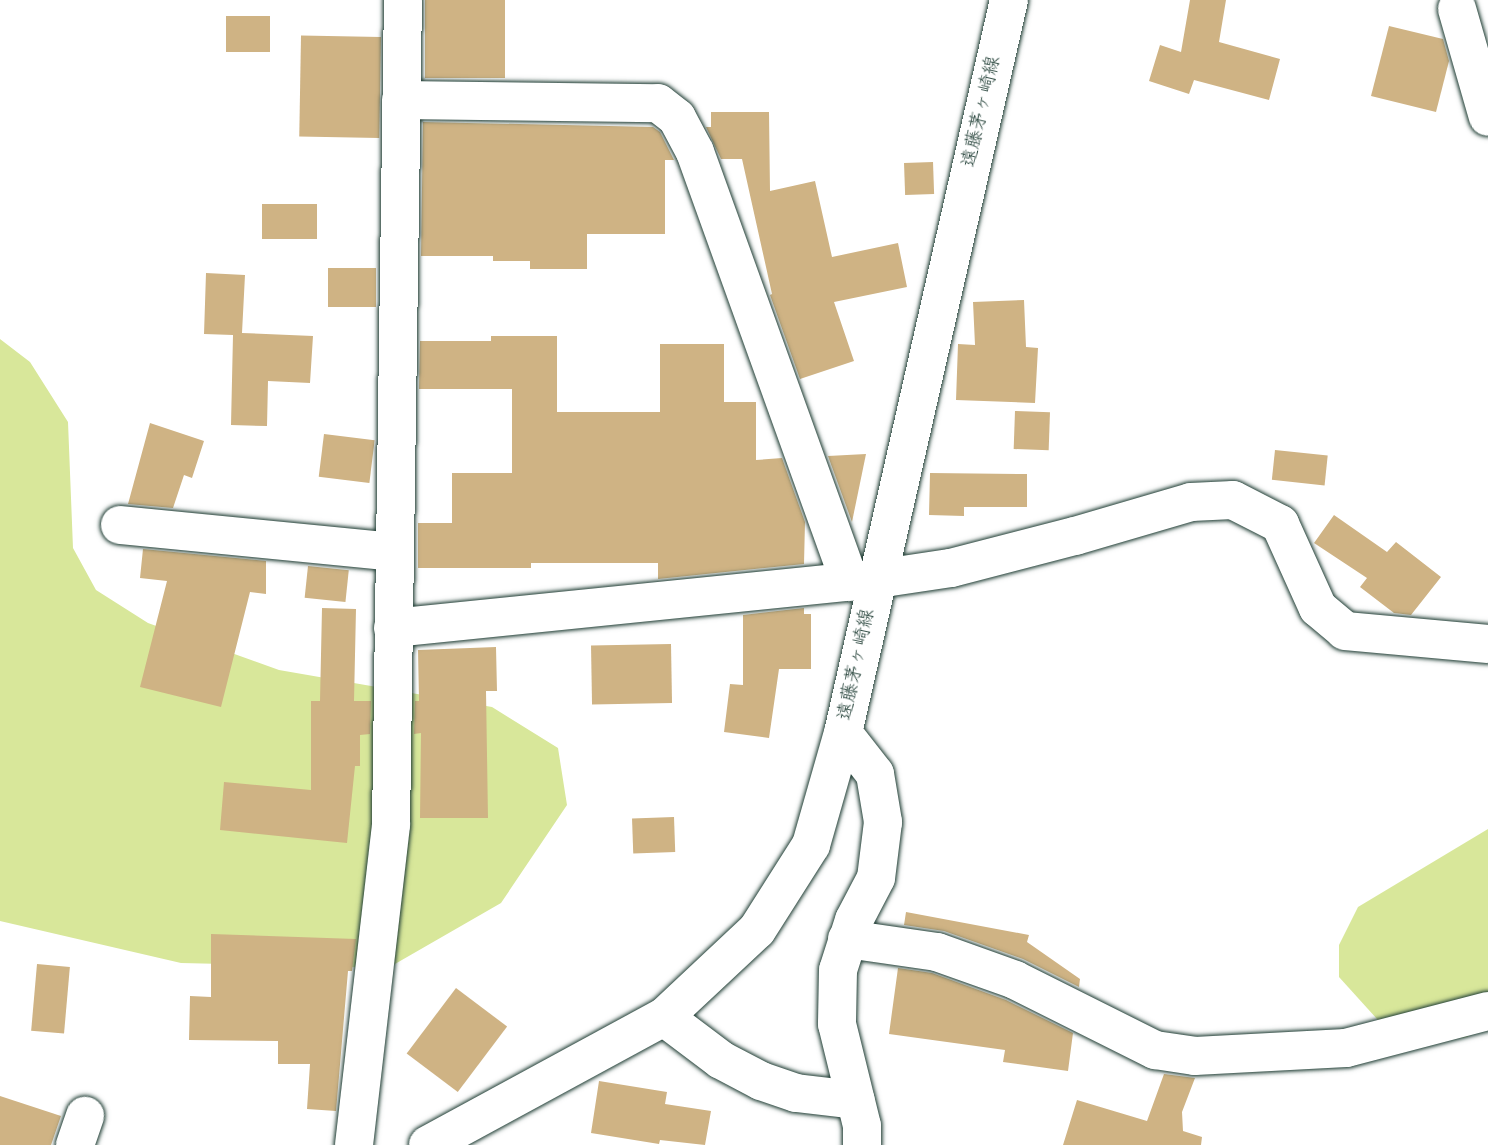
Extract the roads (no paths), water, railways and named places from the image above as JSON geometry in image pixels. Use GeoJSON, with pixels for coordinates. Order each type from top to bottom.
{"type":"FeatureCollection","features":[{"type":"Feature","properties":{"kind":"street"},"geometry":{"type":"LineString","coordinates":[[354,1145],[391,825],[403,0]]}},
{"type":"Feature","properties":{"kind":"street","name":"遠藤茅ヶ崎線"},"geometry":{"type":"LineString","coordinates":[[428,1145],[664,1017],[757,930],[811,845],[843,733],[863,580],[1009,0]]}},
{"type":"Feature","properties":{"kind":"street"},"geometry":{"type":"LineString","coordinates":[[1452,5],[1488,42]]}},
{"type":"Feature","properties":{"kind":"street"},"geometry":{"type":"LineString","coordinates":[[1452,5],[1488,117]]}},
{"type":"Feature","properties":{"kind":"street"},"geometry":{"type":"LineString","coordinates":[[401,100],[658,103],[677,118],[695,152],[863,580]]}},
{"type":"Feature","properties":{"kind":"street"},"geometry":{"type":"LineString","coordinates":[[393,628],[863,580],[951,568],[1191,502],[1233,500],[1280,524],[1318,608],[1345,631],[1488,644]]}},
{"type":"Feature","properties":{"kind":"street"},"geometry":{"type":"LineString","coordinates":[[120,525],[393,552]]}},
{"type":"Feature","properties":{"kind":"street"},"geometry":{"type":"LineString","coordinates":[[843,733],[875,774],[883,822],[876,878],[847,939],[838,970],[837,1024],[862,1126],[862,1145]]}},
{"type":"Feature","properties":{"kind":"street"},"geometry":{"type":"LineString","coordinates":[[847,939],[937,952],[1015,980],[1155,1050],[1195,1056],[1346,1048],[1488,1011]]}},
{"type":"Feature","properties":{"kind":"street"},"geometry":{"type":"LineString","coordinates":[[664,1017],[721,1060],[761,1081],[796,1093],[856,1100]]}}]}
